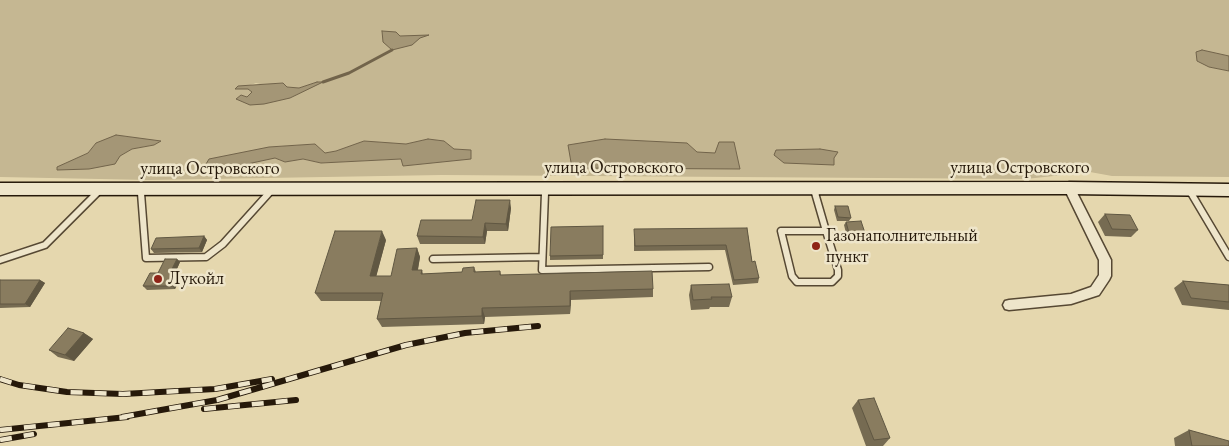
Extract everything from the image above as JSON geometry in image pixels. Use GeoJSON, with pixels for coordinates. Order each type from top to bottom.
{"type":"FeatureCollection","features":[{"type":"Feature","properties":{"kind":"main road","name":"улица Островского"},"geometry":{"type":"LineString","coordinates":[[0,189],[1069,188],[1229,190]]}},
{"type":"Feature","properties":{"kind":"street"},"geometry":{"type":"LineString","coordinates":[[1009,305],[1071,299],[1095,291],[1105,276],[1105,260],[1069,188]]}},
{"type":"Feature","properties":{"kind":"lane"},"geometry":{"type":"LineString","coordinates":[[814,188],[838,270],[838,276],[832,282],[797,282],[792,276],[781,231],[826,231]]}},
{"type":"Feature","properties":{"kind":"lane"},"geometry":{"type":"LineString","coordinates":[[0,260],[45,245],[101,189]]}},
{"type":"Feature","properties":{"kind":"lane"},"geometry":{"type":"LineString","coordinates":[[141,189],[146,258],[206,257],[223,244],[272,189]]}},
{"type":"Feature","properties":{"kind":"lane"},"geometry":{"type":"LineString","coordinates":[[546,189],[542,270],[709,267]]}},
{"type":"Feature","properties":{"kind":"lane"},"geometry":{"type":"LineString","coordinates":[[1189,190],[1229,257]]}},
{"type":"Feature","properties":{"kind":"lane"},"geometry":{"type":"LineString","coordinates":[[433,259],[542,256]]}},
{"type":"Feature","properties":{"kind":"shaded area"},"geometry":{"type":"Polygon","coordinates":[[[0,0],[1229,0],[1229,56],[1202,50],[1209,67],[1229,71],[1229,177],[1112,176],[1090,172],[1026,179],[442,175],[149,180],[0,177],[0,0]],[[321,82],[299,88],[287,87],[283,83],[264,85],[256,83],[240,89],[248,89],[253,92],[251,96],[241,95],[236,99],[290,98],[321,82]],[[128,136],[96,143],[88,153],[58,167],[120,156],[132,149],[154,145],[161,141],[139,140],[128,136]],[[428,139],[406,144],[364,141],[325,153],[315,144],[269,147],[275,158],[285,162],[302,159],[321,163],[402,159],[403,166],[471,158],[470,150],[454,149],[444,141],[428,139]],[[687,143],[568,145],[715,153],[697,152],[687,143]]]}},
{"type":"Feature","properties":{"kind":"shaded area"},"geometry":{"type":"Polygon","coordinates":[[[382,31],[396,32],[400,36],[429,35],[420,38],[412,45],[392,50],[383,42],[382,31]]]}},
{"type":"Feature","properties":{"kind":"shaded area"},"geometry":{"type":"Polygon","coordinates":[[[1202,50],[1229,56],[1229,71],[1209,67],[1197,61],[1196,52],[1202,50]]]}},
{"type":"Feature","properties":{"kind":"shaded area"},"geometry":{"type":"Polygon","coordinates":[[[323,82],[290,98],[264,104],[250,105],[236,99],[241,95],[247,97],[252,92],[248,89],[235,89],[238,86],[283,83],[287,87],[299,88],[323,82]]]}},
{"type":"Feature","properties":{"kind":"shaded area"},"geometry":{"type":"Polygon","coordinates":[[[116,135],[161,141],[154,145],[132,149],[120,156],[115,164],[89,169],[57,170],[57,167],[88,153],[96,143],[116,135]]]}},
{"type":"Feature","properties":{"kind":"shaded area"},"geometry":{"type":"Polygon","coordinates":[[[428,139],[444,141],[454,149],[471,150],[471,159],[403,166],[401,159],[321,163],[303,159],[285,162],[275,158],[238,166],[210,166],[206,164],[209,159],[269,147],[315,144],[325,153],[364,141],[406,144],[428,139]]]}},
{"type":"Feature","properties":{"kind":"shaded area"},"geometry":{"type":"Polygon","coordinates":[[[605,139],[687,143],[697,152],[715,153],[719,142],[734,142],[740,169],[572,168],[568,145],[605,139]]]}},
{"type":"Feature","properties":{"kind":"shaded area"},"geometry":{"type":"Polygon","coordinates":[[[820,149],[838,152],[834,158],[834,165],[784,163],[774,155],[776,150],[820,149]]]}},
{"type":"Feature","properties":{"kind":"building"},"geometry":{"type":"Polygon","coordinates":[[[476,200],[510,200],[506,224],[485,223],[483,237],[417,236],[421,220],[472,220],[476,200]]]}},
{"type":"Feature","properties":{"kind":"building"},"geometry":{"type":"Polygon","coordinates":[[[835,206],[848,206],[851,218],[838,217],[835,206]]]}},
{"type":"Feature","properties":{"kind":"building"},"geometry":{"type":"Polygon","coordinates":[[[1105,214],[1130,215],[1138,230],[1112,229],[1105,214]]]}},
{"type":"Feature","properties":{"kind":"building"},"geometry":{"type":"Polygon","coordinates":[[[861,221],[865,233],[849,233],[846,222],[861,221]]]}},
{"type":"Feature","properties":{"kind":"building"},"geometry":{"type":"Polygon","coordinates":[[[603,226],[603,255],[550,256],[551,227],[603,226]]]}},
{"type":"Feature","properties":{"kind":"building"},"geometry":{"type":"Polygon","coordinates":[[[747,228],[752,262],[755,261],[759,278],[734,280],[726,245],[635,246],[634,229],[747,228]]]}},
{"type":"Feature","properties":{"kind":"building"},"geometry":{"type":"Polygon","coordinates":[[[335,231],[382,231],[370,276],[391,276],[397,249],[417,248],[412,270],[422,270],[421,274],[462,272],[463,268],[474,267],[474,272],[500,271],[500,275],[652,271],[653,289],[570,291],[570,306],[482,308],[482,316],[377,319],[383,293],[315,293],[335,231]]]}},
{"type":"Feature","properties":{"kind":"building"},"geometry":{"type":"Polygon","coordinates":[[[204,236],[199,248],[151,249],[156,238],[204,236]]]}},
{"type":"Feature","properties":{"kind":"building"},"geometry":{"type":"Polygon","coordinates":[[[165,259],[177,259],[170,273],[178,273],[172,286],[143,286],[150,273],[158,273],[165,259]]]}},
{"type":"Feature","properties":{"kind":"building"},"geometry":{"type":"Polygon","coordinates":[[[0,280],[40,280],[25,304],[0,304],[0,280]]]}},
{"type":"Feature","properties":{"kind":"building"},"geometry":{"type":"Polygon","coordinates":[[[1183,281],[1229,285],[1229,302],[1191,298],[1183,281]]]}},
{"type":"Feature","properties":{"kind":"building"},"geometry":{"type":"Polygon","coordinates":[[[729,284],[732,297],[711,297],[712,299],[693,300],[691,285],[729,284]]]}},
{"type":"Feature","properties":{"kind":"building"},"geometry":{"type":"Polygon","coordinates":[[[68,328],[84,333],[65,355],[49,350],[68,328]]]}},
{"type":"Feature","properties":{"kind":"building"},"geometry":{"type":"Polygon","coordinates":[[[874,398],[890,438],[874,440],[858,400],[874,398]]]}},
{"type":"Feature","properties":{"kind":"building"},"geometry":{"type":"Polygon","coordinates":[[[1189,430],[1229,441],[1229,446],[1192,446],[1189,430]]]}},
{"type":"Feature","properties":{"kind":"waterway"},"geometry":{"type":"LineString","coordinates":[[323,82],[349,73],[392,50]]}},
{"type":"Feature","properties":{"kind":"railway"},"geometry":{"type":"LineString","coordinates":[[122,417],[217,400],[406,345],[465,333],[538,326]]}},
{"type":"Feature","properties":{"kind":"railway"},"geometry":{"type":"LineString","coordinates":[[0,379],[19,385],[67,392],[123,394],[215,389],[272,379]]}},
{"type":"Feature","properties":{"kind":"railway"},"geometry":{"type":"LineString","coordinates":[[204,409],[296,400]]}},
{"type":"Feature","properties":{"kind":"railway"},"geometry":{"type":"LineString","coordinates":[[0,430],[127,417]]}},
{"type":"Feature","properties":{"kind":"railway"},"geometry":{"type":"LineString","coordinates":[[0,440],[34,434]]}},
{"type":"Feature","properties":{"kind":"place","name":"Газонаполнительный пункт"},"geometry":{"type":"Point","coordinates":[816,246]}},
{"type":"Feature","properties":{"kind":"place","name":"Лукойл"},"geometry":{"type":"Point","coordinates":[158,279]}}]}
